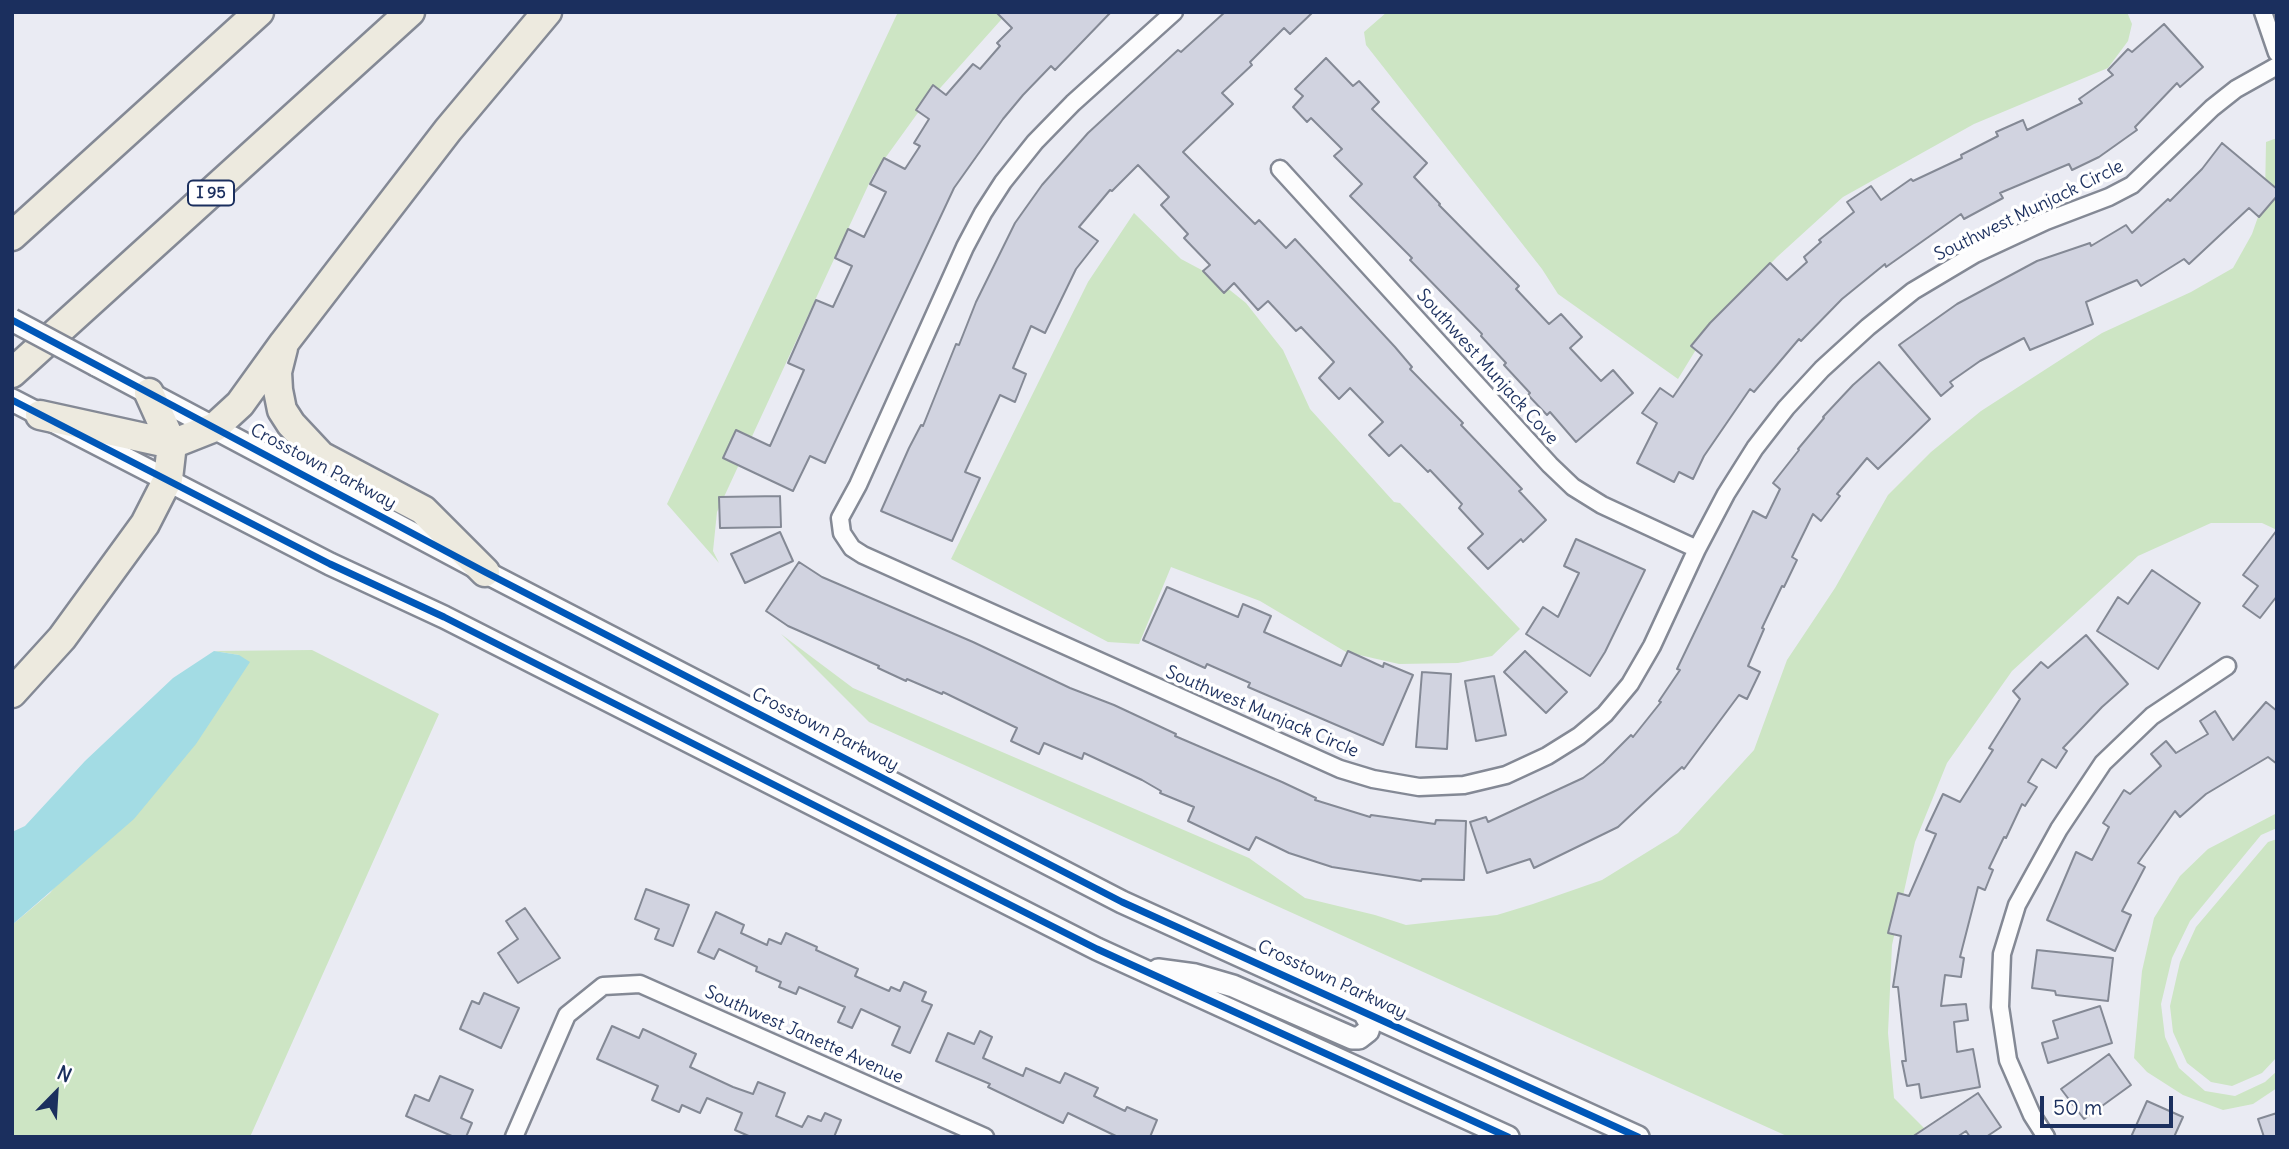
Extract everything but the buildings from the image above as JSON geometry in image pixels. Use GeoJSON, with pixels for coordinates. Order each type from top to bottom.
{"type":"FeatureCollection","features":[{"type":"Feature","properties":{"kind":"highway"},"geometry":{"type":"LineString","coordinates":[[12,236],[260,12]]}},
{"type":"Feature","properties":{"kind":"highway","name":"I 95"},"geometry":{"type":"LineString","coordinates":[[12,373],[410,12]]}},
{"type":"Feature","properties":{"kind":"highway"},"geometry":{"type":"LineString","coordinates":[[40,415],[172,444],[215,427],[240,404],[448,130],[547,12]]}},
{"type":"Feature","properties":{"kind":"highway"},"geometry":{"type":"LineString","coordinates":[[284,343],[277,373],[278,390],[282,410],[291,424],[321,456],[423,510],[485,572]]}},
{"type":"Feature","properties":{"kind":"highway"},"geometry":{"type":"LineString","coordinates":[[12,693],[62,638],[151,514],[168,479],[172,444],[149,393]]}},
{"type":"Feature","properties":{"kind":"main road","name":"Crosstown Parkway"},"geometry":{"type":"LineString","coordinates":[[12,320],[485,572],[1122,902],[1638,1137]]}},
{"type":"Feature","properties":{"kind":"main road"},"geometry":{"type":"LineString","coordinates":[[12,400],[330,564],[444,617],[1139,968],[1508,1137]]}},
{"type":"Feature","properties":{"kind":"main road"},"geometry":{"type":"LineString","coordinates":[[1139,968],[1195,975],[1233,986],[1352,1038],[1359,1038],[1368,1031],[1370,1023],[1363,1012]]}},
{"type":"Feature","properties":{"kind":"street","name":"Southwest Munjack Circle"},"geometry":{"type":"LineString","coordinates":[[1174,12],[1073,103],[1035,142],[1003,182],[983,213],[965,247],[858,485],[840,518],[842,533],[852,548],[863,555],[1340,769],[1373,779],[1419,787],[1464,785],[1506,775],[1547,756],[1579,736],[1605,714],[1630,684],[1652,646],[1697,549],[1755,448],[1786,408],[1822,369],[1913,291],[1975,254],[2132,185],[2212,108],[2236,89],[2277,66]]}},
{"type":"Feature","properties":{"kind":"street"},"geometry":{"type":"LineString","coordinates":[[2263,12],[2277,53]]}},
{"type":"Feature","properties":{"kind":"street","name":"Southwest Munjack Cove"},"geometry":{"type":"LineString","coordinates":[[1280,169],[1573,488],[1602,505],[1697,549]]}},
{"type":"Feature","properties":{"kind":"street"},"geometry":{"type":"LineString","coordinates":[[2046,1137],[2032,1115],[2008,1060],[2000,1007],[2002,954],[2017,905],[2059,829],[2103,763],[2152,716],[2227,666]]}},
{"type":"Feature","properties":{"kind":"street","name":"Southwest Janette Avenue"},"geometry":{"type":"LineString","coordinates":[[514,1137],[567,1015],[603,986],[640,984],[985,1137]]}},
{"type":"Feature","properties":{"kind":"green space"},"geometry":{"type":"Polygon","coordinates":[[[898,12],[1008,12],[917,114],[873,175],[717,512],[713,551],[719,563],[667,504],[898,12]]]}},
{"type":"Feature","properties":{"kind":"green space"},"geometry":{"type":"Polygon","coordinates":[[[1387,12],[2127,12],[2132,24],[2128,41],[2108,68],[1974,124],[1843,197],[1777,257],[1711,325],[1678,379],[1558,294],[1542,269],[1366,45],[1364,32],[1387,12]]]}},
{"type":"Feature","properties":{"kind":"green space"},"geometry":{"type":"Polygon","coordinates":[[[2277,138],[2277,530],[2262,523],[2211,523],[2138,556],[2012,671],[1947,763],[1915,842],[1892,945],[1888,1033],[1894,1098],[1933,1137],[1789,1137],[869,722],[781,634],[853,688],[1249,858],[1305,898],[1406,925],[1497,915],[1533,904],[1602,880],[1678,833],[1754,750],[1787,660],[1835,588],[1888,495],[1931,452],[1981,411],[2102,333],[2191,292],[2233,268],[2252,234],[2265,197],[2266,142],[2277,138]]]}},
{"type":"Feature","properties":{"kind":"green space"},"geometry":{"type":"Polygon","coordinates":[[[1134,213],[1181,259],[1211,275],[1246,303],[1283,350],[1310,409],[1394,502],[1400,503],[1520,629],[1492,656],[1458,663],[1399,664],[1346,652],[1260,601],[1171,567],[1139,644],[1108,642],[951,559],[1088,282],[1134,213]]]}},
{"type":"Feature","properties":{"kind":"green space"},"geometry":{"type":"Polygon","coordinates":[[[312,650],[439,714],[250,1137],[12,1137],[12,925],[50,893],[239,655],[214,651],[312,650]]]}},
{"type":"Feature","properties":{"kind":"green space"},"geometry":{"type":"Polygon","coordinates":[[[2277,813],[2277,828],[2261,835],[2190,921],[2172,958],[2161,1004],[2165,1037],[2179,1068],[2205,1091],[2235,1096],[2265,1082],[2277,1071],[2277,1088],[2253,1104],[2223,1110],[2183,1095],[2147,1072],[2134,1058],[2142,971],[2154,918],[2180,876],[2208,849],[2277,813]]]}},
{"type":"Feature","properties":{"kind":"green space"},"geometry":{"type":"Polygon","coordinates":[[[2277,839],[2277,1057],[2262,1073],[2232,1086],[2211,1082],[2187,1063],[2173,1032],[2170,1006],[2180,962],[2196,927],[2268,842],[2277,839]]]}},
{"type":"Feature","properties":{"kind":"water"},"geometry":{"type":"Polygon","coordinates":[[[214,651],[239,655],[250,662],[196,744],[134,819],[12,925],[12,832],[25,826],[85,761],[173,678],[214,651]]]}},
{"type":"Feature","properties":{"kind":"cycle path"},"geometry":{"type":"LineString","coordinates":[[12,320],[485,572],[1122,902],[1638,1137]]}},
{"type":"Feature","properties":{"kind":"cycle path"},"geometry":{"type":"LineString","coordinates":[[12,400],[330,564],[444,617],[1097,949],[1508,1137]]}}]}
